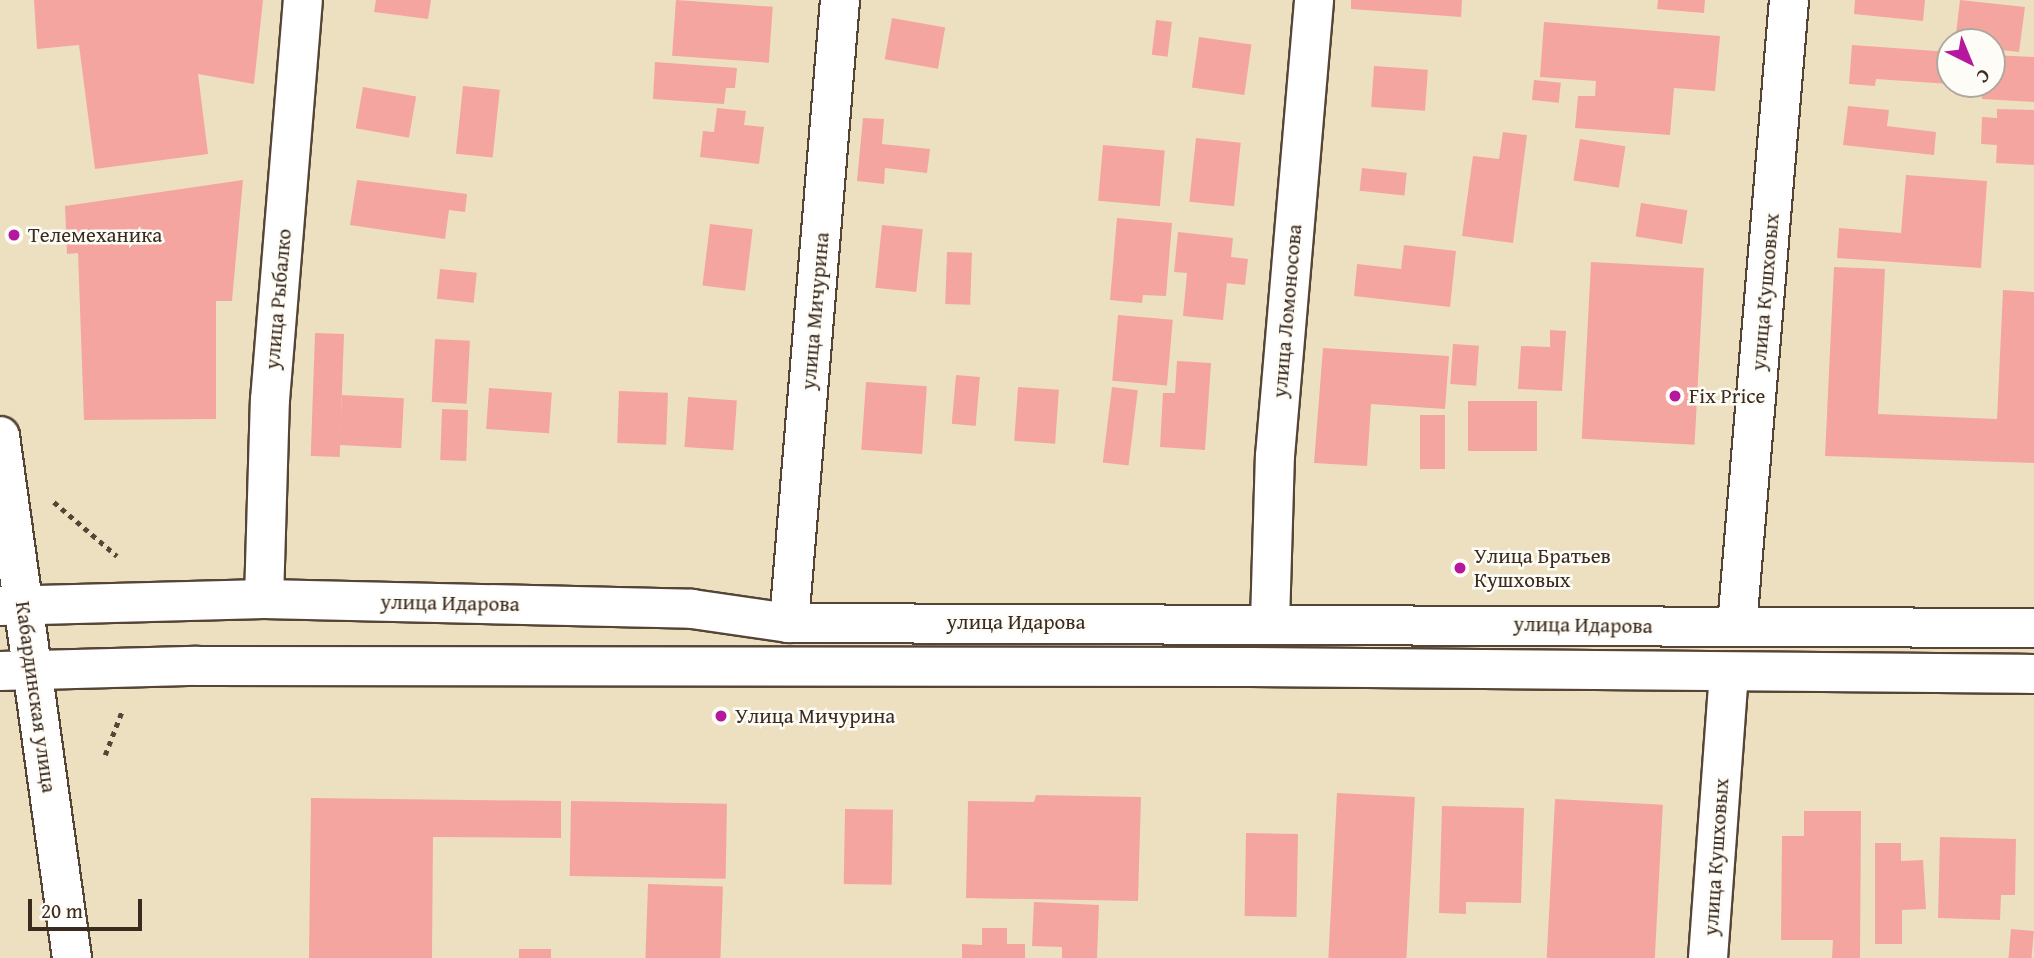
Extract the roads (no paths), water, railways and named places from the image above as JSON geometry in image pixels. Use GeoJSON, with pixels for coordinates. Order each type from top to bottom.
{"type":"FeatureCollection","features":[{"type":"Feature","properties":{"kind":"main road","name":"улица Рыбалко"},"geometry":{"type":"LineString","coordinates":[[264,599],[270,400],[303,0]]}},
{"type":"Feature","properties":{"kind":"main road","name":"улица Мичурина"},"geometry":{"type":"LineString","coordinates":[[789,623],[840,0]]}},
{"type":"Feature","properties":{"kind":"main road","name":"улица Ломоносова"},"geometry":{"type":"LineString","coordinates":[[1270,622],[1275,456],[1314,0]]}},
{"type":"Feature","properties":{"kind":"main road","name":"улица Кушховых"},"geometry":{"type":"LineString","coordinates":[[1737,626],[1789,0]]}},
{"type":"Feature","properties":{"kind":"main road","name":"Кабардинская улица"},"geometry":{"type":"LineString","coordinates":[[0,436],[17,671],[72,958]]}},
{"type":"Feature","properties":{"kind":"main road","name":"улица Идарова"},"geometry":{"type":"LineString","coordinates":[[12,606],[264,599],[692,608],[789,623],[1270,622],[2034,628]]}},
{"type":"Feature","properties":{"kind":"main road"},"geometry":{"type":"LineString","coordinates":[[17,671],[197,666],[1251,667],[2034,674]]}},
{"type":"Feature","properties":{"kind":"main road","name":"улица Кушховых"},"geometry":{"type":"LineString","coordinates":[[1708,958],[1729,673]]}},
{"type":"Feature","properties":{"kind":"place","name":"Телемеханика"},"geometry":{"type":"Point","coordinates":[14,235]}},
{"type":"Feature","properties":{"kind":"place","name":"Fix Price"},"geometry":{"type":"Point","coordinates":[1675,396]}},
{"type":"Feature","properties":{"kind":"place","name":"Улица Братьев Кушховых"},"geometry":{"type":"Point","coordinates":[1460,568]}},
{"type":"Feature","properties":{"kind":"place","name":"Улица Мичурина"},"geometry":{"type":"Point","coordinates":[721,716]}}]}
